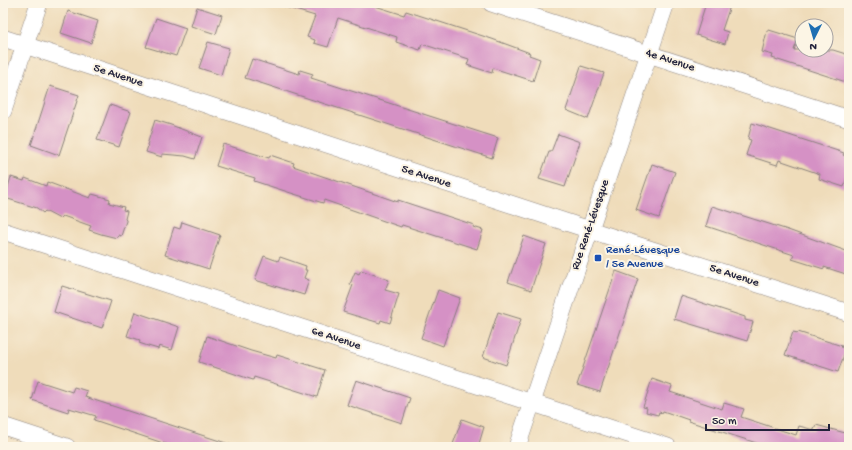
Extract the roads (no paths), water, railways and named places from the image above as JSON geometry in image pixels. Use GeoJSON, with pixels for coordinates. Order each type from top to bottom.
{"type":"FeatureCollection","features":[{"type":"Feature","properties":{"kind":"street"},"geometry":{"type":"LineString","coordinates":[[3,111],[39,3]]}},
{"type":"Feature","properties":{"kind":"street","name":"4e Avenue"},"geometry":{"type":"LineString","coordinates":[[491,3],[849,119]]}},
{"type":"Feature","properties":{"kind":"street","name":"Rue René-Lévesque"},"geometry":{"type":"LineString","coordinates":[[517,447],[666,3]]}},
{"type":"Feature","properties":{"kind":"street","name":"5e Avenue"},"geometry":{"type":"LineString","coordinates":[[3,38],[849,313]]}},
{"type":"Feature","properties":{"kind":"street","name":"6e Avenue"},"geometry":{"type":"LineString","coordinates":[[3,231],[668,447]]}},
{"type":"Feature","properties":{"kind":"street"},"geometry":{"type":"LineString","coordinates":[[3,426],[67,447]]}},
{"type":"Feature","properties":{"kind":"place","name":"René-Lévesque / 5e Avenue"},"geometry":{"type":"Point","coordinates":[598,258]}}]}
